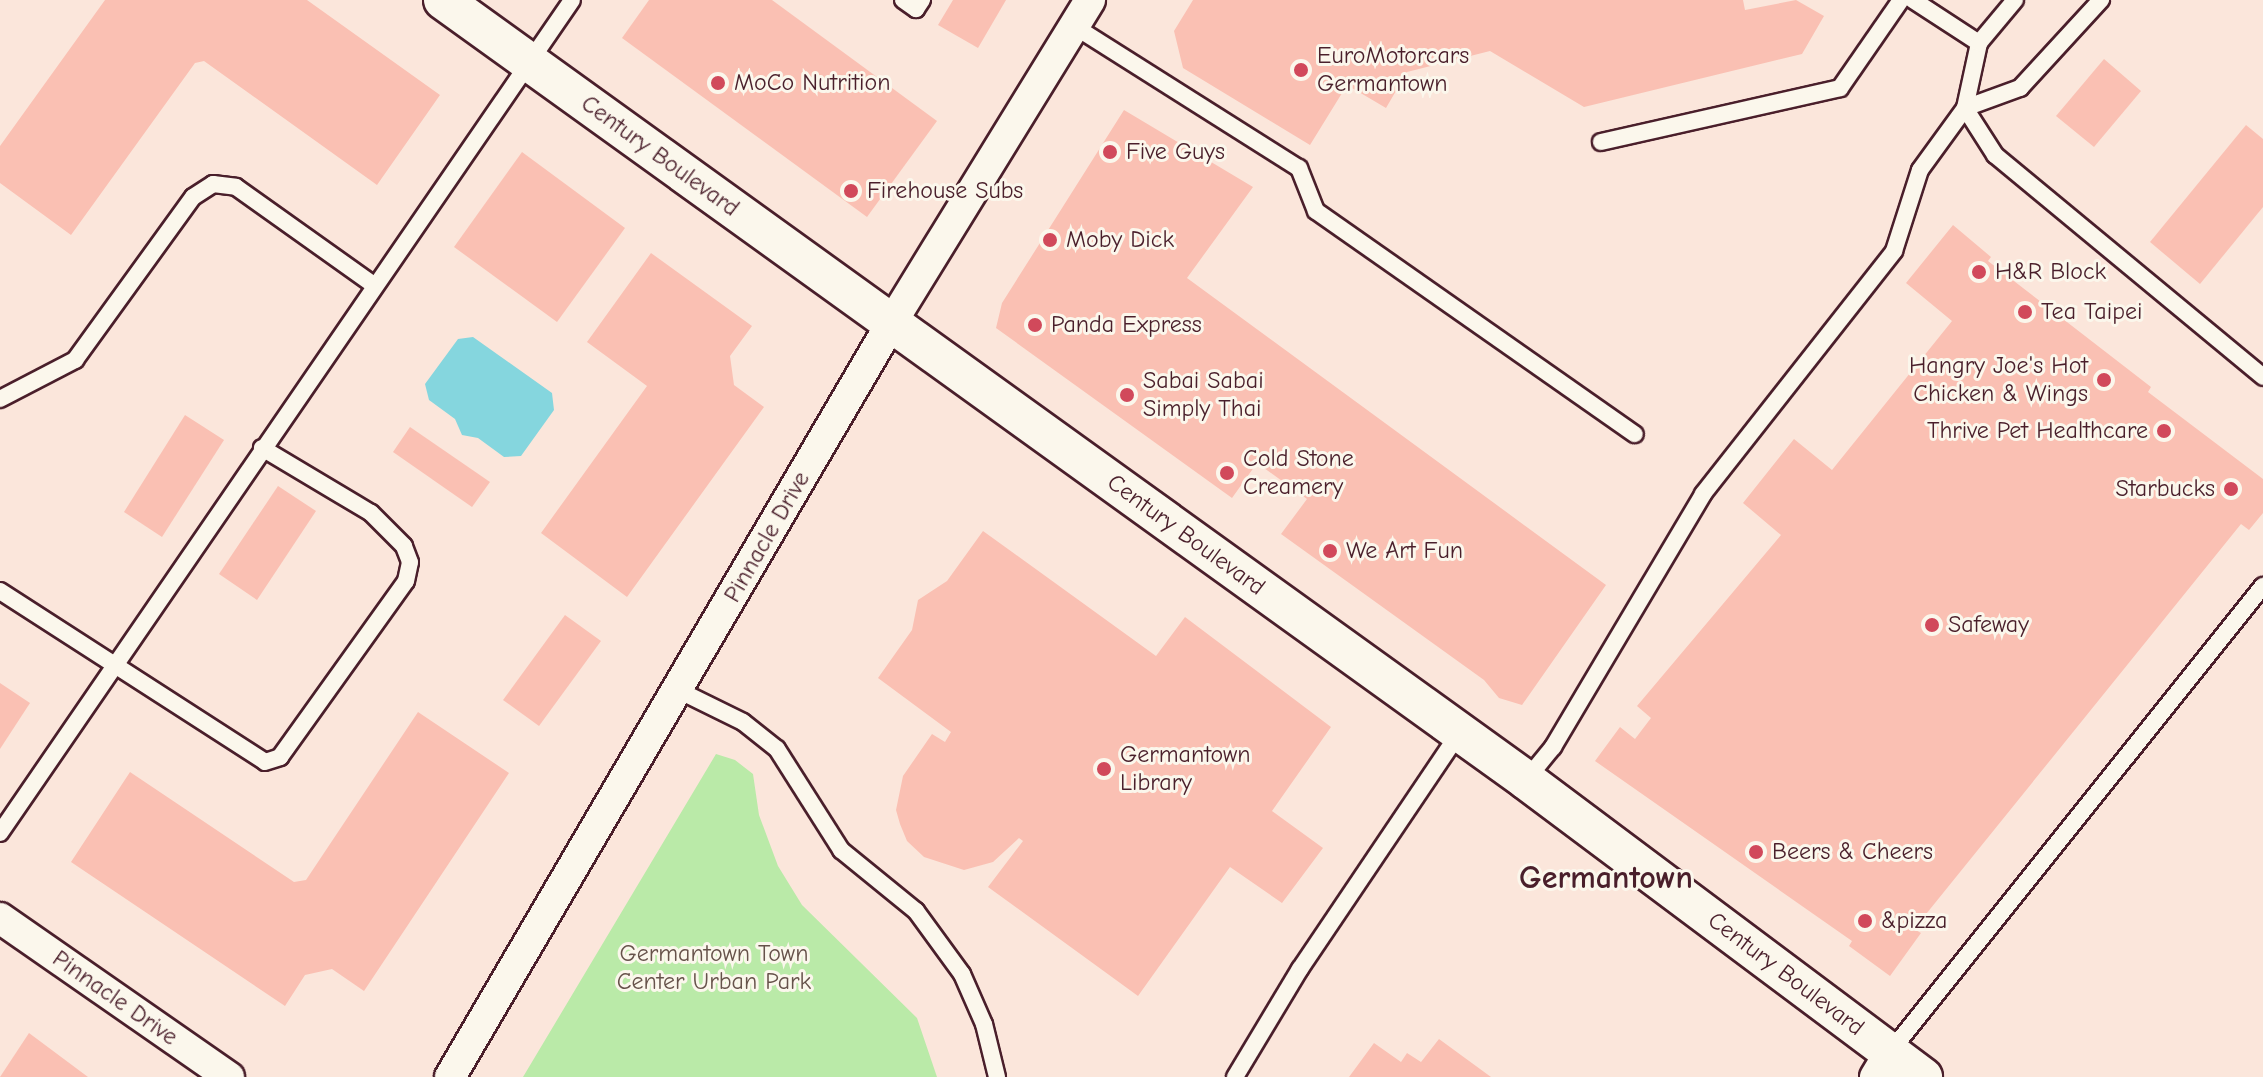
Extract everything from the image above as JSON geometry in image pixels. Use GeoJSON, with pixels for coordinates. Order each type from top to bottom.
{"type":"FeatureCollection","features":[{"type":"Feature","properties":{"kind":"street","name":"Century Boulevard"},"geometry":{"type":"LineString","coordinates":[[443,0],[1526,780],[1882,1064],[1923,1077]]}},
{"type":"Feature","properties":{"kind":"street","name":"Pinnacle Drive"},"geometry":{"type":"LineString","coordinates":[[450,1077],[892,322],[1090,0]]}},
{"type":"Feature","properties":{"kind":"street","name":"Pinnacle Drive"},"geometry":{"type":"LineString","coordinates":[[0,918],[229,1077]]}},
{"type":"Feature","properties":{"kind":"lane"},"geometry":{"type":"LineString","coordinates":[[0,833],[527,60],[572,0]]}},
{"type":"Feature","properties":{"kind":"lane"},"geometry":{"type":"LineString","coordinates":[[903,0],[916,9],[922,0]]}},
{"type":"Feature","properties":{"kind":"lane"},"geometry":{"type":"LineString","coordinates":[[1601,142],[1840,88],[1901,0]]}},
{"type":"Feature","properties":{"kind":"lane"},"geometry":{"type":"LineString","coordinates":[[1913,0],[1979,43]]}},
{"type":"Feature","properties":{"kind":"lane"},"geometry":{"type":"LineString","coordinates":[[1526,780],[1553,747],[1703,494],[1894,251],[1920,170],[1965,108],[1979,43],[2015,0]]}},
{"type":"Feature","properties":{"kind":"lane"},"geometry":{"type":"LineString","coordinates":[[1965,108],[2020,88],[2101,0]]}},
{"type":"Feature","properties":{"kind":"lane"},"geometry":{"type":"LineString","coordinates":[[1074,26],[1299,168],[1316,211],[1635,434]]}},
{"type":"Feature","properties":{"kind":"lane"},"geometry":{"type":"LineString","coordinates":[[1965,108],[1995,155],[2263,377]]}},
{"type":"Feature","properties":{"kind":"lane"},"geometry":{"type":"LineString","coordinates":[[0,399],[75,360],[193,197],[213,184],[236,187],[374,285]]}},
{"type":"Feature","properties":{"kind":"lane"},"geometry":{"type":"LineString","coordinates":[[0,591],[112,668],[265,762],[280,757],[406,581],[410,562],[389,528],[262,448]]}},
{"type":"Feature","properties":{"kind":"lane"},"geometry":{"type":"LineString","coordinates":[[1882,1064],[2263,586]]}},
{"type":"Feature","properties":{"kind":"lane"},"geometry":{"type":"LineString","coordinates":[[678,690],[748,725],[777,749],[841,850],[916,911],[962,974],[984,1024],[997,1077]]}},
{"type":"Feature","properties":{"kind":"lane"},"geometry":{"type":"LineString","coordinates":[[1235,1077],[1300,969],[1459,733]]}},
{"type":"Feature","properties":{"kind":"green space","name":"Germantown Town Center Urban Park"},"geometry":{"type":"Polygon","coordinates":[[[716,754],[735,760],[753,774],[759,815],[778,866],[802,905],[917,1018],[937,1077],[523,1077],[716,754]]]}},
{"type":"Feature","properties":{"kind":"water"},"geometry":{"type":"Polygon","coordinates":[[[473,337],[552,393],[554,410],[521,456],[504,457],[478,438],[462,435],[455,419],[429,400],[425,384],[458,339],[473,337]]]}},
{"type":"Feature","properties":{"kind":"building"},"geometry":{"type":"Polygon","coordinates":[[[105,0],[307,0],[440,95],[377,185],[204,61],[195,63],[71,235],[0,183],[0,146],[105,0]]]}},
{"type":"Feature","properties":{"kind":"building"},"geometry":{"type":"Polygon","coordinates":[[[649,0],[772,0],[937,121],[867,217],[622,38],[649,0]]]}},
{"type":"Feature","properties":{"kind":"building"},"geometry":{"type":"Polygon","coordinates":[[[953,0],[1006,0],[978,48],[938,25],[953,0]]]}},
{"type":"Feature","properties":{"kind":"building","name":"EuroMotorcars Germantown"},"geometry":{"type":"Polygon","coordinates":[[[1193,0],[1743,0],[1745,10],[1796,0],[1824,16],[1802,54],[1584,107],[1490,51],[1407,72],[1386,108],[1347,85],[1310,145],[1183,68],[1174,31],[1193,0]]]}},
{"type":"Feature","properties":{"kind":"building"},"geometry":{"type":"Polygon","coordinates":[[[2104,59],[2141,91],[2094,147],[2056,116],[2104,59]]]}},
{"type":"Feature","properties":{"kind":"building"},"geometry":{"type":"Polygon","coordinates":[[[1124,110],[1253,187],[1187,278],[1606,585],[1522,705],[1499,698],[1484,680],[1281,534],[1307,499],[1257,463],[1232,498],[996,328],[1002,303],[1124,110]]]}},
{"type":"Feature","properties":{"kind":"building"},"geometry":{"type":"Polygon","coordinates":[[[2246,125],[2263,139],[2263,207],[2200,284],[2150,242],[2246,125]]]}},
{"type":"Feature","properties":{"kind":"building"},"geometry":{"type":"Polygon","coordinates":[[[522,152],[625,228],[557,322],[454,247],[522,152]]]}},
{"type":"Feature","properties":{"kind":"building","name":"Safeway"},"geometry":{"type":"Polygon","coordinates":[[[1953,225],[1991,257],[1988,261],[2151,387],[2148,392],[2263,479],[2263,513],[2249,530],[2241,524],[1914,929],[1921,933],[1890,976],[1849,946],[1852,941],[1595,761],[1620,727],[1635,739],[1651,718],[1637,706],[1781,535],[1743,503],[1794,439],[1832,470],[1952,321],[1906,283],[1953,225]]]}},
{"type":"Feature","properties":{"kind":"building"},"geometry":{"type":"Polygon","coordinates":[[[651,253],[752,326],[730,356],[734,385],[764,407],[627,597],[541,533],[647,386],[587,342],[651,253]]]}},
{"type":"Feature","properties":{"kind":"building"},"geometry":{"type":"Polygon","coordinates":[[[185,415],[224,440],[162,537],[124,512],[185,415]]]}},
{"type":"Feature","properties":{"kind":"building"},"geometry":{"type":"Polygon","coordinates":[[[410,427],[490,482],[472,507],[393,452],[410,427]]]}},
{"type":"Feature","properties":{"kind":"building"},"geometry":{"type":"Polygon","coordinates":[[[278,486],[316,511],[257,600],[219,574],[278,486]]]}},
{"type":"Feature","properties":{"kind":"building","name":"Germantown Library"},"geometry":{"type":"Polygon","coordinates":[[[983,531],[1156,656],[1185,617],[1331,727],[1272,811],[1323,848],[1282,903],[1230,867],[1138,996],[988,887],[1023,841],[1019,838],[993,862],[964,870],[924,857],[907,841],[900,824],[896,810],[903,776],[932,734],[945,742],[951,732],[878,678],[912,630],[918,600],[947,581],[983,531]]]}},
{"type":"Feature","properties":{"kind":"building"},"geometry":{"type":"Polygon","coordinates":[[[565,615],[601,641],[539,726],[503,700],[565,615]]]}},
{"type":"Feature","properties":{"kind":"building"},"geometry":{"type":"Polygon","coordinates":[[[0,683],[30,703],[0,749],[0,683]]]}},
{"type":"Feature","properties":{"kind":"building"},"geometry":{"type":"Polygon","coordinates":[[[418,712],[509,773],[364,991],[332,969],[305,975],[285,1006],[71,862],[130,772],[294,882],[306,880],[418,712]]]}},
{"type":"Feature","properties":{"kind":"building"},"geometry":{"type":"Polygon","coordinates":[[[29,1033],[88,1077],[0,1077],[29,1033]]]}},
{"type":"Feature","properties":{"kind":"building"},"geometry":{"type":"Polygon","coordinates":[[[1439,1039],[1491,1077],[1349,1077],[1374,1043],[1401,1062],[1407,1053],[1421,1062],[1439,1039]]]}},
{"type":"Feature","properties":{"kind":"place","name":"EuroMotorcars Germantown"},"geometry":{"type":"Point","coordinates":[1301,70]}},
{"type":"Feature","properties":{"kind":"place","name":"MoCo Nutrition"},"geometry":{"type":"Point","coordinates":[718,83]}},
{"type":"Feature","properties":{"kind":"place","name":"Five Guys"},"geometry":{"type":"Point","coordinates":[1110,152]}},
{"type":"Feature","properties":{"kind":"place","name":"Firehouse Subs"},"geometry":{"type":"Point","coordinates":[851,191]}},
{"type":"Feature","properties":{"kind":"place","name":"Moby Dick"},"geometry":{"type":"Point","coordinates":[1050,240]}},
{"type":"Feature","properties":{"kind":"place","name":"H&R Block"},"geometry":{"type":"Point","coordinates":[1979,272]}},
{"type":"Feature","properties":{"kind":"place","name":"Tea Taipei"},"geometry":{"type":"Point","coordinates":[2025,312]}},
{"type":"Feature","properties":{"kind":"place","name":"Panda Express"},"geometry":{"type":"Point","coordinates":[1035,325]}},
{"type":"Feature","properties":{"kind":"place","name":"Hangry Joe's Hot Chicken & Wings"},"geometry":{"type":"Point","coordinates":[2104,380]}},
{"type":"Feature","properties":{"kind":"place","name":"Sabai Sabai Simply Thai"},"geometry":{"type":"Point","coordinates":[1127,395]}},
{"type":"Feature","properties":{"kind":"place","name":"Thrive Pet Healthcare"},"geometry":{"type":"Point","coordinates":[2164,431]}},
{"type":"Feature","properties":{"kind":"place","name":"Cold Stone Creamery"},"geometry":{"type":"Point","coordinates":[1227,473]}},
{"type":"Feature","properties":{"kind":"place","name":"Starbucks"},"geometry":{"type":"Point","coordinates":[2231,489]}},
{"type":"Feature","properties":{"kind":"place","name":"We Art Fun"},"geometry":{"type":"Point","coordinates":[1330,551]}},
{"type":"Feature","properties":{"kind":"place","name":"Safeway"},"geometry":{"type":"Point","coordinates":[1932,625]}},
{"type":"Feature","properties":{"kind":"place","name":"Germantown Library"},"geometry":{"type":"Point","coordinates":[1104,769]}},
{"type":"Feature","properties":{"kind":"place","name":"Beers & Cheers"},"geometry":{"type":"Point","coordinates":[1756,852]}},
{"type":"Feature","properties":{"kind":"place","name":"&pizza"},"geometry":{"type":"Point","coordinates":[1865,921]}},
{"type":"Feature","properties":{"kind":"district","name":"Germantown"},"geometry":{"type":"Point","coordinates":[1606,878]}}]}
